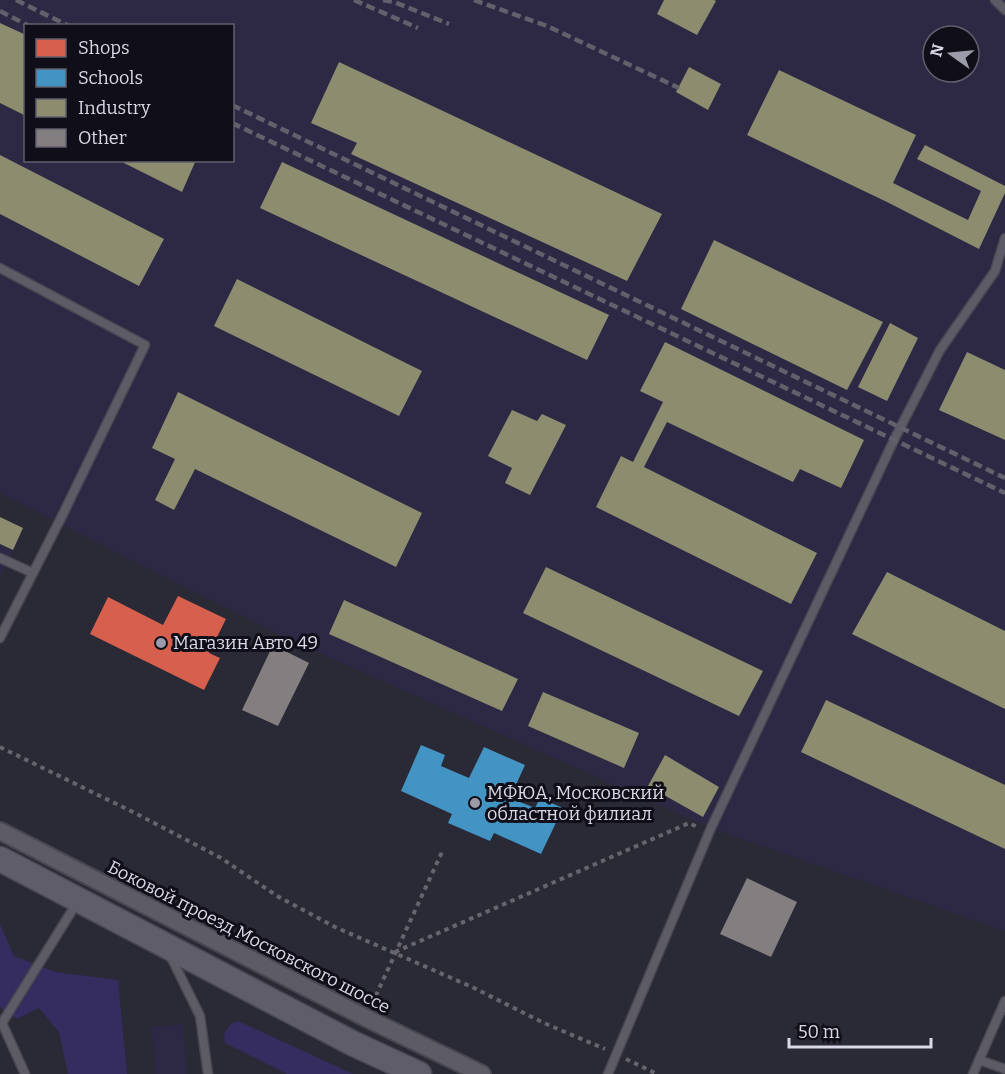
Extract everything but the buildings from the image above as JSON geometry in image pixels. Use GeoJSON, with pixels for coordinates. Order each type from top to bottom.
{"type":"FeatureCollection","features":[{"type":"Feature","properties":{"kind":"main road"},"geometry":{"type":"LineString","coordinates":[[0,859],[354,1044],[419,1074]]}},
{"type":"Feature","properties":{"kind":"street","name":"Боковой проезд Московского шоссе"},"geometry":{"type":"LineString","coordinates":[[0,831],[366,1018],[482,1074]]}},
{"type":"Feature","properties":{"kind":"lane"},"geometry":{"type":"LineString","coordinates":[[994,0],[1005,10]]}},
{"type":"Feature","properties":{"kind":"lane"},"geometry":{"type":"LineString","coordinates":[[608,1074],[710,833],[899,429],[940,350],[995,271],[1005,238]]}},
{"type":"Feature","properties":{"kind":"lane"},"geometry":{"type":"LineString","coordinates":[[0,268],[145,345],[1,635]]}},
{"type":"Feature","properties":{"kind":"lane"},"geometry":{"type":"LineString","coordinates":[[0,558],[33,573]]}},
{"type":"Feature","properties":{"kind":"lane"},"geometry":{"type":"LineString","coordinates":[[25,1074],[2,1023],[78,901]]}},
{"type":"Feature","properties":{"kind":"lane"},"geometry":{"type":"LineString","coordinates":[[166,946],[200,1016],[208,1074]]}},
{"type":"Feature","properties":{"kind":"lane"},"geometry":{"type":"LineString","coordinates":[[973,1074],[1005,1001]]}},
{"type":"Feature","properties":{"kind":"lane"},"geometry":{"type":"LineString","coordinates":[[979,1060],[1005,1069]]}},
{"type":"Feature","properties":{"kind":"path"},"geometry":{"type":"LineString","coordinates":[[0,747],[221,858],[277,896],[335,927],[472,987],[544,1023],[657,1074]]}},
{"type":"Feature","properties":{"kind":"path"},"geometry":{"type":"LineString","coordinates":[[395,952],[689,823],[710,833]]}},
{"type":"Feature","properties":{"kind":"path"},"geometry":{"type":"LineString","coordinates":[[366,1018],[442,852]]}},
{"type":"Feature","properties":{"kind":"shaded area"},"geometry":{"type":"Polygon","coordinates":[[[0,0],[1005,0],[1005,931],[711,828],[284,637],[0,493],[0,0]]]}},
{"type":"Feature","properties":{"kind":"shaded area"},"geometry":{"type":"Polygon","coordinates":[[[0,517],[23,528],[0,578],[0,517]]]}},
{"type":"Feature","properties":{"kind":"shaded area"},"geometry":{"type":"Polygon","coordinates":[[[0,924],[14,956],[56,972],[118,980],[127,1074],[68,1074],[59,1032],[39,1008],[17,1019],[0,1007],[0,924]]]}},
{"type":"Feature","properties":{"kind":"shaded area"},"geometry":{"type":"Polygon","coordinates":[[[238,1021],[353,1074],[287,1074],[225,1043],[224,1034],[230,1025],[238,1021]]]}},
{"type":"Feature","properties":{"kind":"shaded area"},"geometry":{"type":"Polygon","coordinates":[[[183,1024],[187,1074],[155,1074],[152,1027],[183,1024]]]}},
{"type":"Feature","properties":{"kind":"railway"},"geometry":{"type":"LineString","coordinates":[[16,0],[65,24]]}},
{"type":"Feature","properties":{"kind":"railway"},"geometry":{"type":"LineString","coordinates":[[354,0],[418,28]]}},
{"type":"Feature","properties":{"kind":"railway"},"geometry":{"type":"LineString","coordinates":[[383,0],[394,2],[449,24]]}},
{"type":"Feature","properties":{"kind":"railway"},"geometry":{"type":"LineString","coordinates":[[474,0],[547,26],[679,88]]}},
{"type":"Feature","properties":{"kind":"railway"},"geometry":{"type":"LineString","coordinates":[[0,11],[25,24]]}},
{"type":"Feature","properties":{"kind":"railway"},"geometry":{"type":"LineString","coordinates":[[234,106],[1005,478]]}},
{"type":"Feature","properties":{"kind":"railway"},"geometry":{"type":"LineString","coordinates":[[234,124],[1005,493]]}},
{"type":"Feature","properties":{"kind":"place","name":"Магазин Авто 49"},"geometry":{"type":"Point","coordinates":[161,643]}},
{"type":"Feature","properties":{"kind":"place","name":"МФЮА, Московский областной филиал"},"geometry":{"type":"Point","coordinates":[475,803]}}]}
